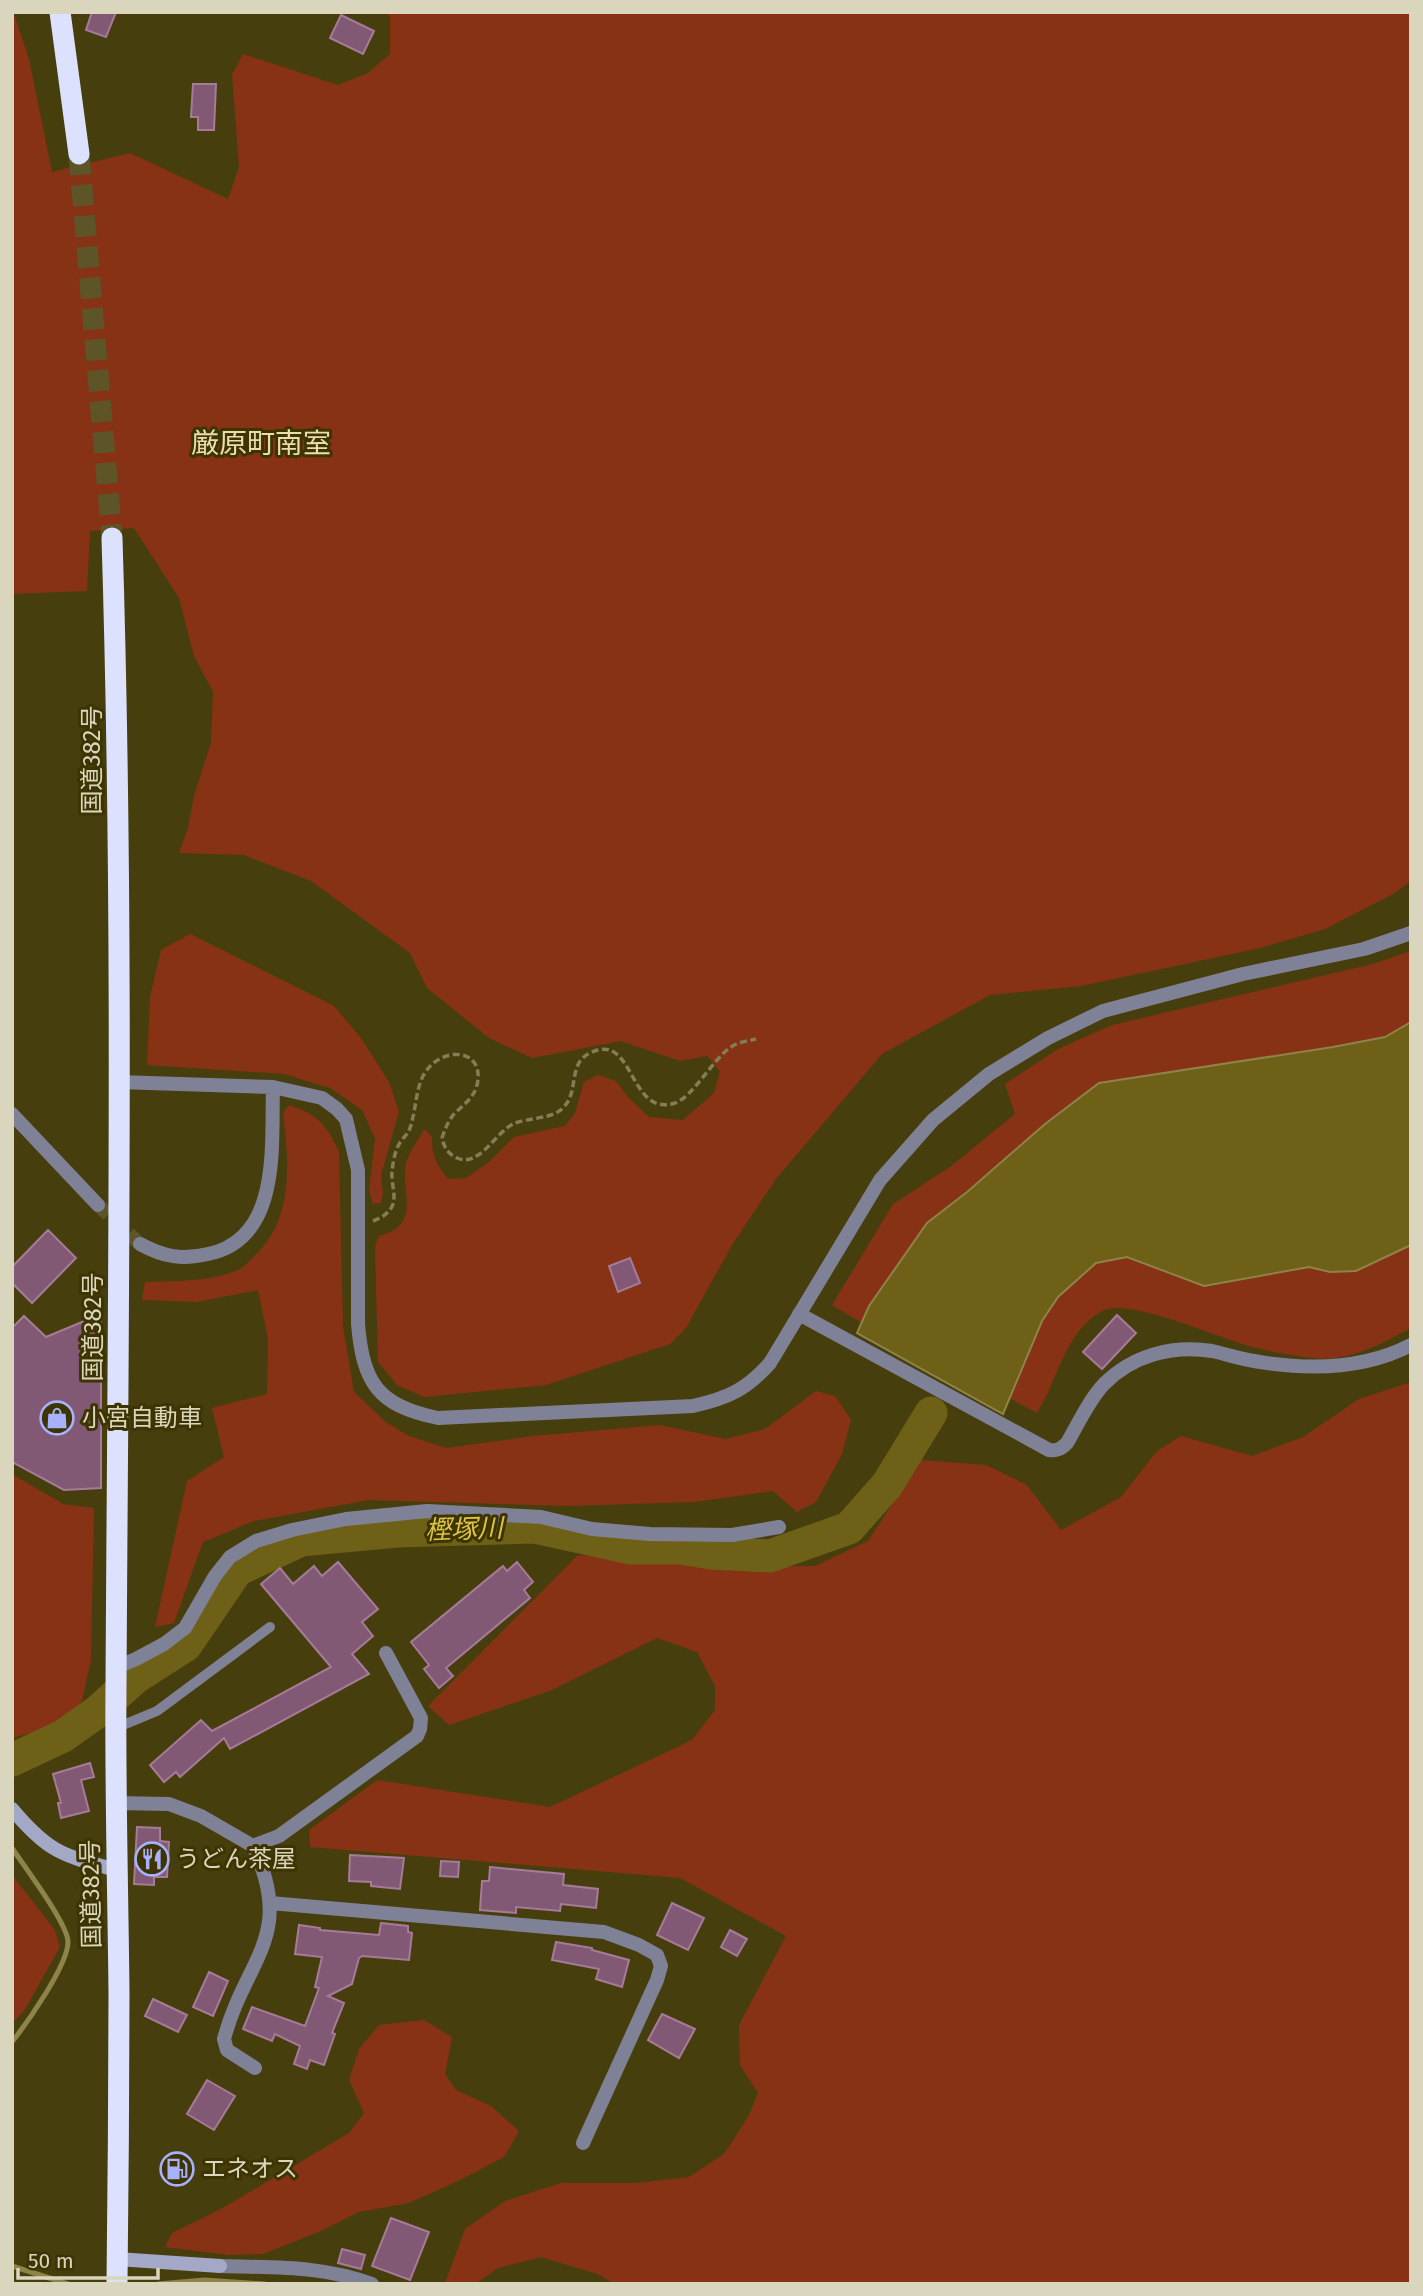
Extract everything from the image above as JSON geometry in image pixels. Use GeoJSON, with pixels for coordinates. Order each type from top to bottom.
{"type":"FeatureCollection","features":[{"type":"Feature","properties":{"kind":"highway"},"geometry":{"type":"LineString","coordinates":[[60,12],[79,154]]}},
{"type":"Feature","properties":{"kind":"highway","name":"国道382号"},"geometry":{"type":"LineString","coordinates":[[112,538],[118,732],[118,1082],[121,1213],[116,1675],[119,1992],[117,2284]]}},
{"type":"Feature","properties":{"kind":"street"},"geometry":{"type":"LineString","coordinates":[[118,1082],[273,1087],[322,1098],[346,1119],[358,1170],[360,1349],[367,1374],[379,1391],[399,1407],[412,1413],[438,1418],[693,1406],[733,1394],[753,1382],[770,1363],[880,1180],[933,1120],[989,1074],[1048,1038],[1103,1011],[1243,974],[1364,949],[1411,933]]}},
{"type":"Feature","properties":{"kind":"street"},"geometry":{"type":"LineString","coordinates":[[140,1244],[172,1258],[193,1257],[214,1253],[234,1244],[248,1230],[265,1200],[270,1181],[273,1087]]}},
{"type":"Feature","properties":{"kind":"street"},"geometry":{"type":"LineString","coordinates":[[12,1114],[98,1205]]}},
{"type":"Feature","properties":{"kind":"street"},"geometry":{"type":"LineString","coordinates":[[799,1314],[1055,1451],[1067,1443],[1103,1385],[1140,1358],[1183,1348],[1297,1366],[1360,1364],[1380,1359],[1411,1345]]}},
{"type":"Feature","properties":{"kind":"street"},"geometry":{"type":"LineString","coordinates":[[116,1675],[185,1628],[215,1576],[230,1558],[256,1541],[292,1530],[346,1519],[427,1511],[541,1517],[592,1528],[650,1534],[732,1535],[779,1527]]}},
{"type":"Feature","properties":{"kind":"street"},"geometry":{"type":"LineString","coordinates":[[253,1846],[279,1836],[299,1823],[417,1736],[421,1718],[386,1653]]}},
{"type":"Feature","properties":{"kind":"street"},"geometry":{"type":"LineString","coordinates":[[116,1803],[169,1804],[201,1816],[253,1846],[264,1868],[270,1903],[267,1938],[224,2039],[227,2050],[255,2068]]}},
{"type":"Feature","properties":{"kind":"street"},"geometry":{"type":"LineString","coordinates":[[12,1809],[53,1850],[116,1870]]}},
{"type":"Feature","properties":{"kind":"street"},"geometry":{"type":"LineString","coordinates":[[270,1903],[604,1932],[657,1955],[661,1966],[657,1980],[583,2143]]}},
{"type":"Feature","properties":{"kind":"street"},"geometry":{"type":"LineString","coordinates":[[117,2259],[220,2266],[298,2267],[351,2276],[372,2284]]}},
{"type":"Feature","properties":{"kind":"lane"},"geometry":{"type":"LineString","coordinates":[[116,1722],[157,1711],[270,1627]]}},
{"type":"Feature","properties":{"kind":"path"},"geometry":{"type":"LineString","coordinates":[[358,1227],[382,1217],[390,1210],[394,1202],[392,1175],[397,1150],[411,1126],[418,1090],[428,1068],[444,1055],[454,1053],[467,1057],[475,1065],[478,1076],[477,1087],[472,1096],[453,1115],[442,1138],[449,1153],[461,1160],[470,1160],[478,1156],[506,1128],[564,1108],[572,1094],[575,1069],[589,1053],[604,1050],[619,1056],[628,1066],[638,1090],[657,1104],[665,1105],[682,1099],[734,1044],[756,1039]]}},
{"type":"Feature","properties":{"kind":"shaded area"},"geometry":{"type":"Polygon","coordinates":[[[386,12],[1411,12],[1411,881],[1393,894],[1325,929],[1260,948],[1081,986],[990,995],[882,1054],[776,1179],[732,1245],[686,1328],[670,1344],[546,1385],[424,1397],[397,1385],[378,1362],[375,1247],[379,1236],[393,1231],[405,1216],[406,1163],[424,1129],[432,1137],[436,1160],[448,1179],[466,1178],[489,1162],[514,1137],[565,1126],[575,1113],[584,1082],[598,1075],[616,1081],[649,1117],[683,1120],[714,1093],[720,1071],[707,1056],[680,1061],[621,1041],[532,1058],[489,1038],[427,988],[410,953],[311,881],[244,855],[179,853],[211,743],[213,692],[194,656],[179,598],[134,528],[90,531],[87,591],[12,594],[12,16],[15,17],[29,59],[52,172],[130,153],[228,199],[239,167],[232,75],[243,54],[338,85],[368,73],[390,54],[390,16],[386,12]]]}},
{"type":"Feature","properties":{"kind":"shaded area"},"geometry":{"type":"Polygon","coordinates":[[[190,934],[334,1006],[361,1038],[389,1082],[399,1112],[381,1175],[381,1203],[373,1204],[369,1190],[375,1138],[362,1110],[330,1088],[284,1074],[147,1065],[150,997],[161,950],[190,934]]]}},
{"type":"Feature","properties":{"kind":"shaded area"},"geometry":{"type":"Polygon","coordinates":[[[1411,951],[1411,1022],[1385,1037],[1099,1083],[927,1223],[869,1306],[862,1323],[832,1305],[893,1204],[950,1167],[1015,1114],[1005,1084],[1058,1049],[1112,1025],[1373,964],[1411,951]]]}},
{"type":"Feature","properties":{"kind":"shaded area"},"geometry":{"type":"Polygon","coordinates":[[[1411,1022],[1411,1245],[1356,1271],[1330,1272],[1309,1267],[1204,1286],[1127,1257],[1096,1263],[1058,1297],[1042,1321],[1003,1414],[857,1333],[869,1306],[927,1223],[1045,1124],[1099,1083],[1385,1037],[1411,1022]]]}},
{"type":"Feature","properties":{"kind":"shaded area"},"geometry":{"type":"Polygon","coordinates":[[[289,1105],[320,1121],[339,1151],[343,1327],[354,1392],[387,1423],[409,1436],[446,1448],[533,1436],[659,1425],[726,1439],[765,1429],[816,1391],[835,1396],[851,1420],[842,1454],[816,1502],[797,1512],[773,1491],[694,1502],[569,1506],[369,1500],[254,1521],[203,1542],[174,1623],[155,1627],[187,1481],[224,1457],[212,1408],[267,1394],[268,1339],[258,1290],[197,1302],[142,1300],[145,1282],[194,1280],[230,1273],[244,1266],[268,1240],[277,1224],[286,1188],[287,1150],[283,1113],[289,1105]]]}},
{"type":"Feature","properties":{"kind":"shaded area"},"geometry":{"type":"Polygon","coordinates":[[[1411,1245],[1411,1328],[1365,1350],[1327,1359],[1285,1354],[1242,1344],[1154,1314],[1115,1308],[1102,1311],[1079,1331],[1037,1413],[1009,1398],[1042,1321],[1058,1297],[1096,1263],[1127,1257],[1204,1286],[1309,1267],[1331,1272],[1356,1271],[1411,1245]]]}},
{"type":"Feature","properties":{"kind":"shaded area"},"geometry":{"type":"Polygon","coordinates":[[[1411,1382],[1411,2284],[615,2284],[597,2274],[541,2257],[498,2268],[475,2284],[445,2283],[465,2229],[505,2201],[561,2183],[637,2183],[689,2177],[724,2154],[748,2117],[758,2093],[740,2065],[739,2025],[786,1936],[680,1878],[310,1847],[309,1830],[377,1780],[550,1807],[692,1740],[715,1710],[715,1686],[697,1652],[657,1638],[552,1690],[449,1725],[428,1706],[578,1555],[701,1567],[815,1566],[868,1541],[921,1460],[986,1465],[1027,1485],[1061,1530],[1121,1497],[1157,1451],[1181,1436],[1252,1456],[1303,1437],[1359,1399],[1411,1382]]]}},
{"type":"Feature","properties":{"kind":"shaded area"},"geometry":{"type":"Polygon","coordinates":[[[12,1474],[63,1504],[94,1508],[91,1660],[82,1701],[57,1726],[12,1738],[12,1474]]]}},
{"type":"Feature","properties":{"kind":"shaded area"},"geometry":{"type":"Polygon","coordinates":[[[12,1875],[55,1930],[60,1947],[24,2011],[12,2023],[12,1875]]]}},
{"type":"Feature","properties":{"kind":"shaded area"},"geometry":{"type":"Polygon","coordinates":[[[424,2020],[452,2037],[445,2074],[456,2090],[491,2106],[519,2131],[504,2157],[409,2203],[359,2212],[321,2231],[263,2254],[228,2255],[165,2247],[172,2233],[221,2209],[349,2133],[364,2113],[349,2080],[359,2049],[379,2025],[424,2020]]]}},
{"type":"Feature","properties":{"kind":"building"},"geometry":{"type":"Polygon","coordinates":[[[92,12],[116,12],[106,37],[86,30],[92,12]]]}},
{"type":"Feature","properties":{"kind":"building"},"geometry":{"type":"Polygon","coordinates":[[[341,15],[374,31],[363,54],[330,38],[341,15]]]}},
{"type":"Feature","properties":{"kind":"building"},"geometry":{"type":"Polygon","coordinates":[[[193,84],[216,84],[214,130],[198,130],[198,117],[191,117],[193,84]]]}},
{"type":"Feature","properties":{"kind":"building"},"geometry":{"type":"Polygon","coordinates":[[[48,1230],[76,1258],[32,1303],[12,1283],[12,1267],[48,1230]]]}},
{"type":"Feature","properties":{"kind":"building"},"geometry":{"type":"Polygon","coordinates":[[[630,1258],[640,1283],[618,1292],[609,1266],[630,1258]]]}},
{"type":"Feature","properties":{"kind":"building","name":"小宮自動車"},"geometry":{"type":"Polygon","coordinates":[[[101,1314],[101,1488],[64,1490],[12,1462],[12,1328],[24,1316],[46,1337],[101,1314]]]}},
{"type":"Feature","properties":{"kind":"building"},"geometry":{"type":"Polygon","coordinates":[[[1117,1315],[1136,1333],[1102,1369],[1083,1352],[1117,1315]]]}},
{"type":"Feature","properties":{"kind":"building"},"geometry":{"type":"Polygon","coordinates":[[[338,1562],[378,1609],[362,1622],[373,1636],[352,1654],[369,1674],[230,1749],[224,1738],[180,1777],[176,1772],[164,1782],[150,1765],[201,1720],[212,1731],[331,1667],[261,1584],[280,1568],[293,1584],[314,1566],[322,1576],[338,1562]]]}},
{"type":"Feature","properties":{"kind":"building"},"geometry":{"type":"Polygon","coordinates":[[[517,1562],[533,1582],[524,1590],[530,1598],[446,1668],[453,1676],[439,1688],[424,1669],[429,1665],[411,1642],[503,1566],[507,1571],[517,1562]]]}},
{"type":"Feature","properties":{"kind":"building"},"geometry":{"type":"Polygon","coordinates":[[[90,1763],[94,1777],[81,1780],[89,1811],[61,1818],[58,1803],[61,1803],[53,1774],[90,1763]]]}},
{"type":"Feature","properties":{"kind":"building","name":"うどん茶屋"},"geometry":{"type":"Polygon","coordinates":[[[137,1827],[160,1828],[160,1841],[169,1842],[167,1877],[154,1877],[154,1885],[134,1884],[137,1827]]]}},
{"type":"Feature","properties":{"kind":"building"},"geometry":{"type":"Polygon","coordinates":[[[350,1855],[404,1858],[400,1889],[371,1886],[371,1882],[349,1881],[350,1855]]]}},
{"type":"Feature","properties":{"kind":"building"},"geometry":{"type":"Polygon","coordinates":[[[441,1861],[459,1862],[458,1877],[440,1876],[441,1861]]]}},
{"type":"Feature","properties":{"kind":"building"},"geometry":{"type":"Polygon","coordinates":[[[490,1867],[564,1874],[563,1885],[598,1889],[596,1908],[561,1904],[560,1911],[516,1907],[516,1913],[480,1910],[482,1881],[489,1881],[490,1867]]]}},
{"type":"Feature","properties":{"kind":"building"},"geometry":{"type":"Polygon","coordinates":[[[672,1903],[704,1918],[688,1950],[657,1935],[672,1903]]]}},
{"type":"Feature","properties":{"kind":"building"},"geometry":{"type":"Polygon","coordinates":[[[381,1923],[408,1926],[408,1932],[412,1933],[409,1960],[362,1956],[359,1958],[352,1984],[328,1996],[344,2003],[332,2033],[335,2034],[324,2065],[310,2060],[307,2069],[294,2064],[300,2046],[275,2034],[272,2041],[243,2029],[252,2007],[305,2026],[319,1988],[315,1987],[322,1957],[295,1954],[299,1925],[320,1930],[379,1935],[381,1923]]]}},
{"type":"Feature","properties":{"kind":"building"},"geometry":{"type":"Polygon","coordinates":[[[730,1930],[747,1939],[737,1956],[721,1947],[730,1930]]]}},
{"type":"Feature","properties":{"kind":"building"},"geometry":{"type":"Polygon","coordinates":[[[556,1942],[592,1948],[629,1960],[622,1987],[596,1979],[599,1969],[552,1960],[556,1942]]]}},
{"type":"Feature","properties":{"kind":"building"},"geometry":{"type":"Polygon","coordinates":[[[209,1972],[228,1981],[213,2016],[193,2007],[209,1972]]]}},
{"type":"Feature","properties":{"kind":"building"},"geometry":{"type":"Polygon","coordinates":[[[153,1999],[187,2015],[178,2032],[145,2016],[153,1999]]]}},
{"type":"Feature","properties":{"kind":"building"},"geometry":{"type":"Polygon","coordinates":[[[662,2014],[695,2029],[679,2058],[648,2040],[662,2014]]]}},
{"type":"Feature","properties":{"kind":"building"},"geometry":{"type":"Polygon","coordinates":[[[207,2080],[235,2096],[214,2130],[187,2114],[207,2080]]]}},
{"type":"Feature","properties":{"kind":"building"},"geometry":{"type":"Polygon","coordinates":[[[391,2218],[429,2232],[410,2280],[372,2266],[391,2218]]]}},
{"type":"Feature","properties":{"kind":"building"},"geometry":{"type":"Polygon","coordinates":[[[342,2249],[365,2255],[361,2269],[338,2263],[342,2249]]]}},
{"type":"Feature","properties":{"kind":"waterway","name":"樫塚川"},"geometry":{"type":"LineString","coordinates":[[12,1760],[63,1736],[97,1712],[136,1677],[186,1645],[237,1570],[301,1540],[397,1531],[534,1527],[630,1548],[680,1548],[711,1553],[770,1556],[849,1528],[887,1485],[931,1413]]}},
{"type":"Feature","properties":{"kind":"waterway"},"geometry":{"type":"LineString","coordinates":[[12,1848],[61,1922],[68,1942],[54,1979],[12,2042]]}},
{"type":"Feature","properties":{"kind":"waterway"},"geometry":{"type":"LineString","coordinates":[[12,2266],[68,2284]]}},
{"type":"Feature","properties":{"kind":"waterway"},"geometry":{"type":"LineString","coordinates":[[158,2284],[204,2280],[265,2284]]}},
{"type":"Feature","properties":{"kind":"tunnel"},"geometry":{"type":"LineString","coordinates":[[79,154],[112,538]]}},
{"type":"Feature","properties":{"kind":"tunnel"},"geometry":{"type":"LineString","coordinates":[[98,1205],[140,1244]]}},
{"type":"Feature","properties":{"kind":"place","name":"小宮自動車"},"geometry":{"type":"Point","coordinates":[57,1418]}},
{"type":"Feature","properties":{"kind":"place","name":"うどん茶屋"},"geometry":{"type":"Point","coordinates":[152,1859]}},
{"type":"Feature","properties":{"kind":"place","name":"エネオス"},"geometry":{"type":"Point","coordinates":[177,2169]}},
{"type":"Feature","properties":{"kind":"district","name":"厳原町南室"},"geometry":{"type":"Point","coordinates":[261,443]}}]}
